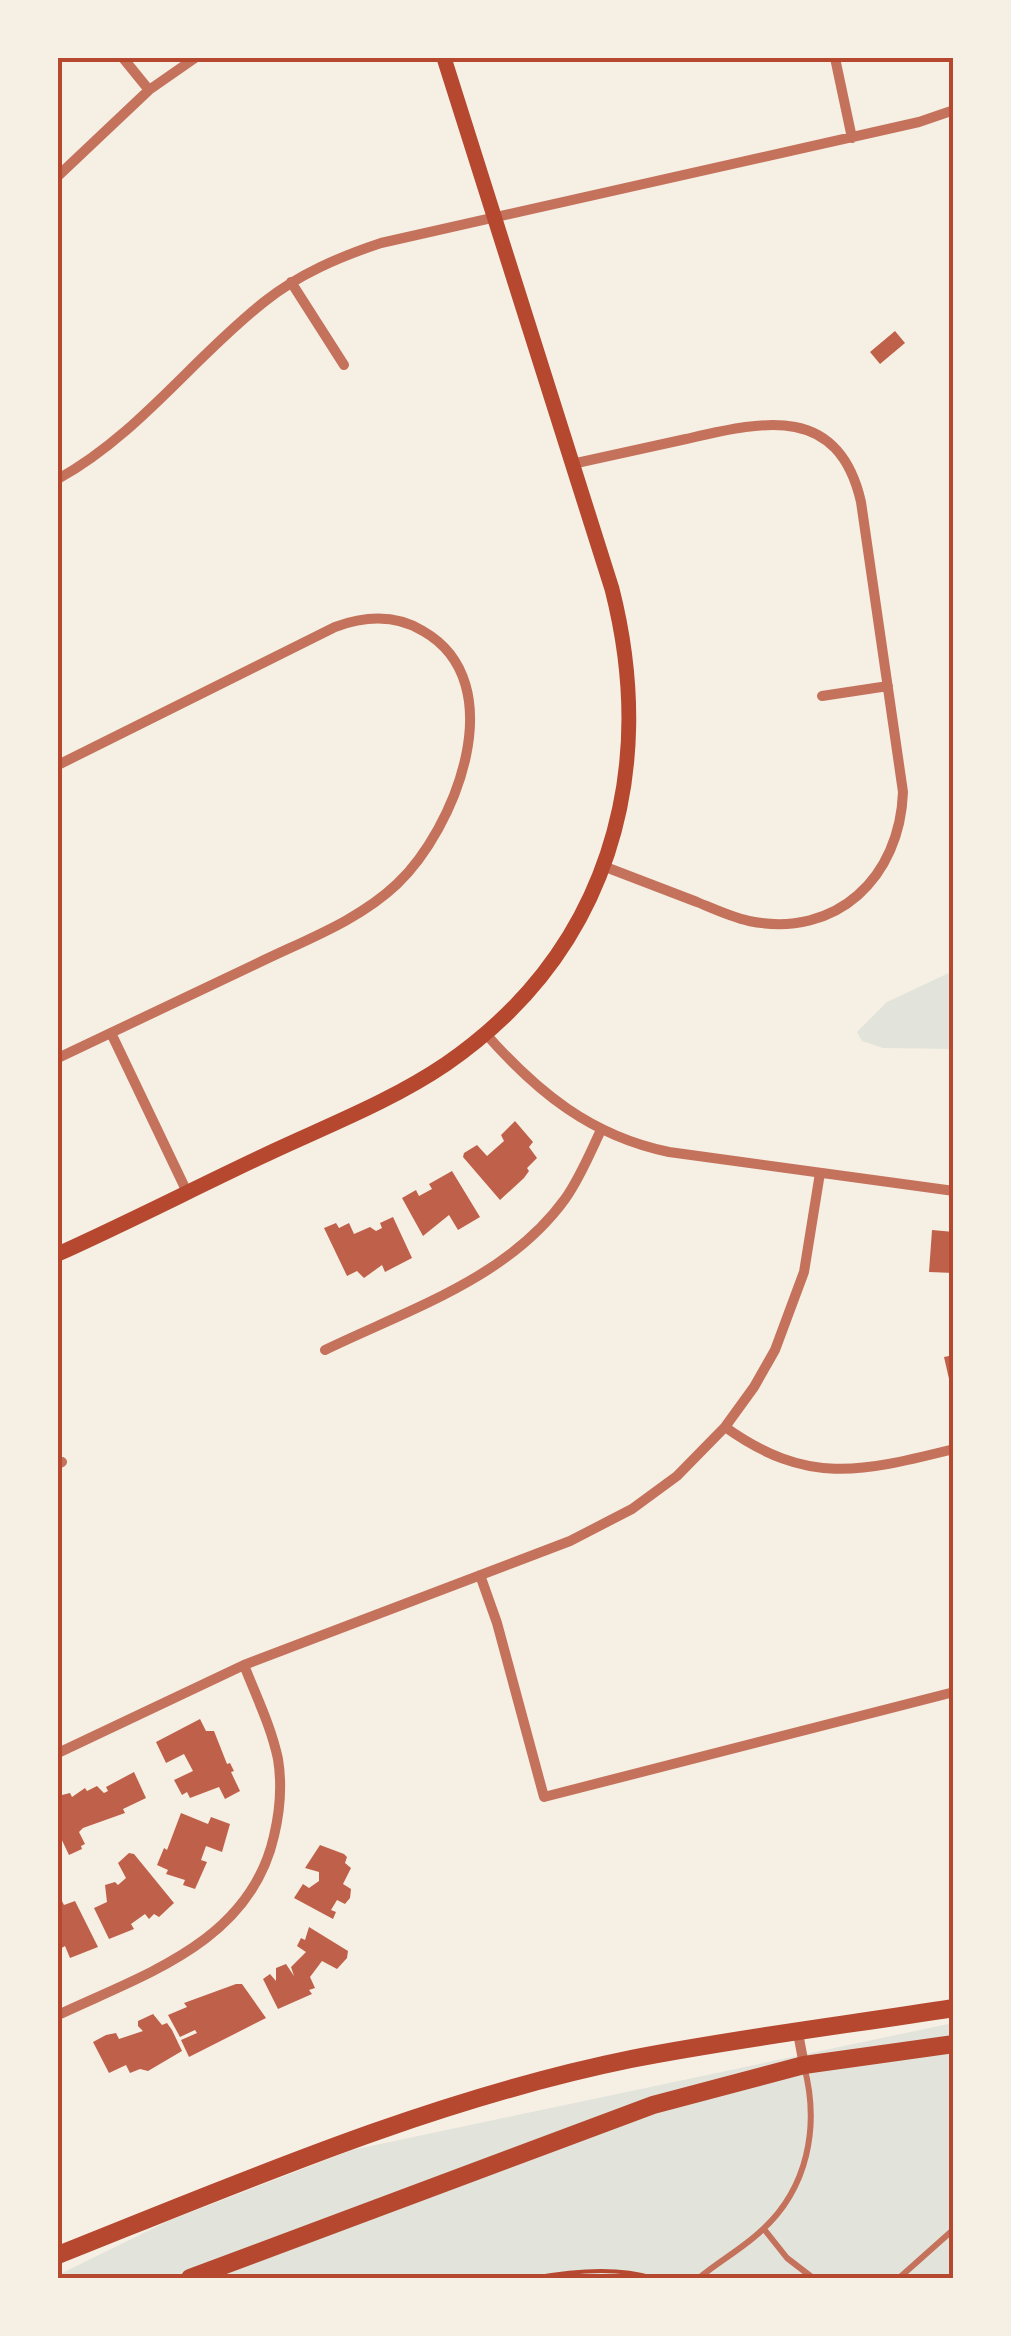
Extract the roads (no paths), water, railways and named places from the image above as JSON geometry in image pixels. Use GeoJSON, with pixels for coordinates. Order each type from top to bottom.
{"type":"FeatureCollection","features":[{"type":"Feature","properties":{"kind":"main road"},"geometry":{"type":"LineString","coordinates":[[58,1254],[405,1088],[443,1066],[486,1033],[544,971],[569,935],[603,866],[616,828],[628,770],[630,682],[624,638],[612,589],[444,58]]}},
{"type":"Feature","properties":{"kind":"main road"},"geometry":{"type":"LineString","coordinates":[[58,2255],[368,2136],[477,2100],[631,2059],[954,2008]]}},
{"type":"Feature","properties":{"kind":"main road"},"geometry":{"type":"LineString","coordinates":[[190,2278],[652,2104],[804,2065],[954,2044]]}},
{"type":"Feature","properties":{"kind":"street"},"geometry":{"type":"LineString","coordinates":[[123,58],[149,90]]}},
{"type":"Feature","properties":{"kind":"street"},"geometry":{"type":"LineString","coordinates":[[58,176],[149,90],[195,58]]}},
{"type":"Feature","properties":{"kind":"street"},"geometry":{"type":"LineString","coordinates":[[834,58],[852,138]]}},
{"type":"Feature","properties":{"kind":"street"},"geometry":{"type":"LineString","coordinates":[[58,479],[150,412],[240,323],[291,282],[348,254],[381,242],[852,138],[954,110]]}},
{"type":"Feature","properties":{"kind":"street"},"geometry":{"type":"LineString","coordinates":[[291,282],[344,365]]}},
{"type":"Feature","properties":{"kind":"street"},"geometry":{"type":"LineString","coordinates":[[572,464],[756,424],[785,424],[824,441],[845,462],[858,487],[903,792],[899,831],[883,868],[857,897],[810,920],[784,924],[745,920],[603,866]]}},
{"type":"Feature","properties":{"kind":"street"},"geometry":{"type":"LineString","coordinates":[[58,765],[335,627],[363,619],[392,619],[432,636],[459,668],[468,696],[468,742],[457,790],[428,847],[397,884],[345,921],[58,1058]]}},
{"type":"Feature","properties":{"kind":"street"},"geometry":{"type":"LineString","coordinates":[[822,696],[888,686]]}},
{"type":"Feature","properties":{"kind":"street"},"geometry":{"type":"LineString","coordinates":[[111,1033],[187,1192]]}},
{"type":"Feature","properties":{"kind":"street"},"geometry":{"type":"LineString","coordinates":[[486,1033],[520,1072],[552,1100],[600,1130],[655,1149],[954,1191]]}},
{"type":"Feature","properties":{"kind":"street"},"geometry":{"type":"LineString","coordinates":[[325,1350],[466,1282],[522,1247],[566,1198],[600,1130]]}},
{"type":"Feature","properties":{"kind":"street"},"geometry":{"type":"LineString","coordinates":[[58,1754],[244,1665],[570,1541],[632,1509],[677,1476],[724,1427],[761,1375],[791,1312],[810,1245],[820,1173]]}},
{"type":"Feature","properties":{"kind":"street"},"geometry":{"type":"LineString","coordinates":[[724,1427],[770,1454],[820,1469],[873,1468],[954,1449]]}},
{"type":"Feature","properties":{"kind":"street"},"geometry":{"type":"LineString","coordinates":[[480,1575],[497,1623],[544,1797],[954,1692]]}},
{"type":"Feature","properties":{"kind":"street"},"geometry":{"type":"LineString","coordinates":[[58,2015],[194,1950],[234,1915],[262,1871],[278,1821],[279,1768],[270,1730],[244,1665]]}},
{"type":"Feature","properties":{"kind":"street"},"geometry":{"type":"LineString","coordinates":[[798,2033],[804,2065]]}},
{"type":"Feature","properties":{"kind":"lane"},"geometry":{"type":"LineString","coordinates":[[699,2278],[764,2229],[788,2201],[811,2146],[804,2065]]}},
{"type":"Feature","properties":{"kind":"lane"},"geometry":{"type":"LineString","coordinates":[[764,2229],[787,2258],[812,2278]]}},
{"type":"Feature","properties":{"kind":"lane"},"geometry":{"type":"LineString","coordinates":[[899,2278],[954,2229]]}}]}
